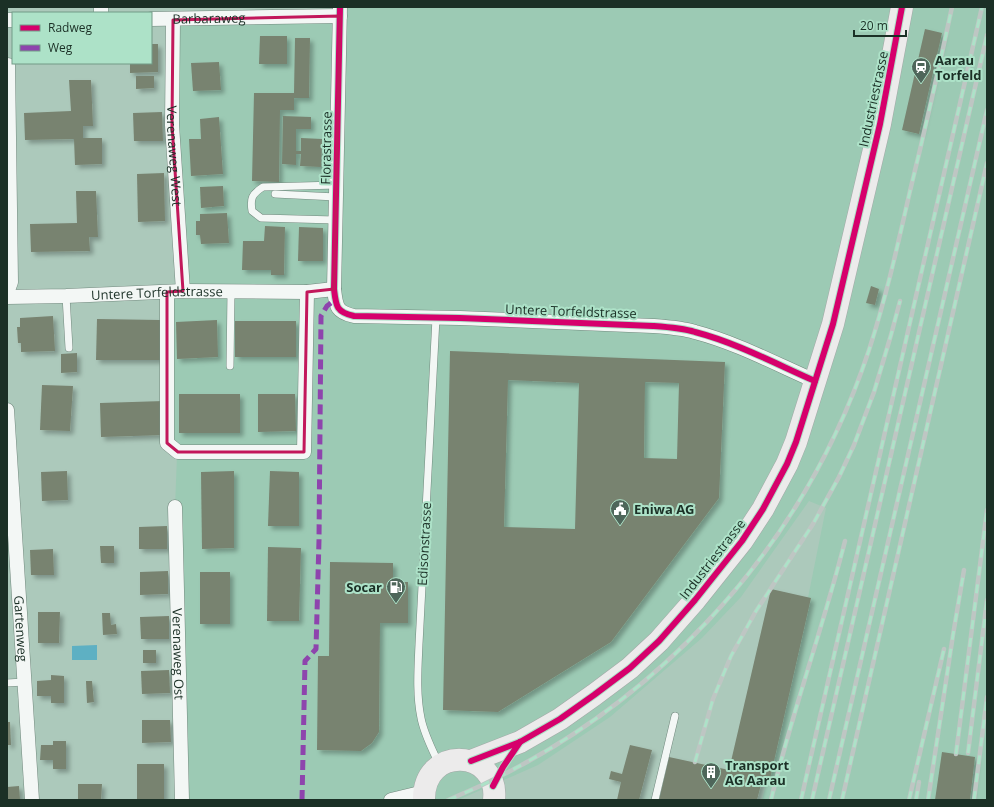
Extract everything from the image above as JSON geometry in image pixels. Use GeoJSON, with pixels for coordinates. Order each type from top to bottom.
{"type":"FeatureCollection","features":[{"type":"Feature","properties":{"kind":"main road","name":"Industriestrasse"},"geometry":{"type":"LineString","coordinates":[[471,761],[520,742],[560,719],[630,668],[659,641],[719,571],[742,541],[763,509],[787,464],[796,442],[833,324],[880,124],[902,7]]}},
{"type":"Feature","properties":{"kind":"main road","name":"Industriestrasse"},"geometry":{"type":"LineString","coordinates":[[494,793],[503,767],[520,742]]}},
{"type":"Feature","properties":{"kind":"main road"},"geometry":{"type":"LineString","coordinates":[[424,796],[426,782],[432,773],[440,765],[448,761],[458,759],[471,761],[484,769],[488,774],[494,793]]}},
{"type":"Feature","properties":{"kind":"street","name":"Barbaraweg"},"geometry":{"type":"LineString","coordinates":[[152,19],[173,20],[340,12]]}},
{"type":"Feature","properties":{"kind":"street","name":"Florastrasse"},"geometry":{"type":"LineString","coordinates":[[334,289],[340,12]]}},
{"type":"Feature","properties":{"kind":"street","name":"Verenaweg West"},"geometry":{"type":"LineString","coordinates":[[173,20],[172,125],[183,291]]}},
{"type":"Feature","properties":{"kind":"street"},"geometry":{"type":"LineString","coordinates":[[7,293],[11,282],[8,65]]}},
{"type":"Feature","properties":{"kind":"street","name":"Untere Torfeldstrasse"},"geometry":{"type":"LineString","coordinates":[[7,297],[183,291],[307,292],[334,289],[336,306],[346,314],[354,316],[460,318],[653,326],[695,332],[733,345],[815,381]]}},
{"type":"Feature","properties":{"kind":"street"},"geometry":{"type":"LineString","coordinates":[[166,292],[167,443],[178,452],[304,452],[307,292]]}},
{"type":"Feature","properties":{"kind":"street","name":"Gartenweg"},"geometry":{"type":"LineString","coordinates":[[7,410],[32,800]]}},
{"type":"Feature","properties":{"kind":"street","name":"Verenaweg Ost"},"geometry":{"type":"LineString","coordinates":[[175,507],[182,800]]}},
{"type":"Feature","properties":{"kind":"street"},"geometry":{"type":"LineString","coordinates":[[391,800],[424,796]]}},
{"type":"Feature","properties":{"kind":"lane"},"geometry":{"type":"LineString","coordinates":[[335,220],[261,218],[252,211],[250,201],[255,192],[263,187],[337,191]]}},
{"type":"Feature","properties":{"kind":"lane"},"geometry":{"type":"LineString","coordinates":[[275,194],[337,191]]}},
{"type":"Feature","properties":{"kind":"lane"},"geometry":{"type":"LineString","coordinates":[[230,366],[231,292]]}},
{"type":"Feature","properties":{"kind":"lane"},"geometry":{"type":"LineString","coordinates":[[66,296],[69,348]]}},
{"type":"Feature","properties":{"kind":"lane","name":"Edisonstrasse"},"geometry":{"type":"LineString","coordinates":[[436,318],[419,644],[418,694],[421,719],[429,743],[440,765]]}},
{"type":"Feature","properties":{"kind":"lane"},"geometry":{"type":"LineString","coordinates":[[7,683],[24,682]]}},
{"type":"Feature","properties":{"kind":"lane"},"geometry":{"type":"LineString","coordinates":[[655,800],[675,716]]}},
{"type":"Feature","properties":{"kind":"highlighted area"},"geometry":{"type":"Polygon","coordinates":[[[340,16],[334,289],[307,292],[304,452],[178,452],[167,443],[167,292],[183,291],[172,125],[173,20],[340,16]]]}},
{"type":"Feature","properties":{"kind":"shaded area"},"geometry":{"type":"Polygon","coordinates":[[[340,7],[987,7],[987,800],[762,800],[785,712],[826,508],[809,501],[741,597],[702,638],[610,717],[538,765],[458,800],[182,800],[175,507],[177,455],[167,443],[167,292],[183,291],[173,20],[340,16],[340,7]]]}},
{"type":"Feature","properties":{"kind":"water"},"geometry":{"type":"Polygon","coordinates":[[[97,645],[97,660],[72,660],[72,646],[97,645]]]}},
{"type":"Feature","properties":{"kind":"building"},"geometry":{"type":"Polygon","coordinates":[[[925,29],[942,33],[919,134],[902,130],[925,29]]]}},
{"type":"Feature","properties":{"kind":"building"},"geometry":{"type":"Polygon","coordinates":[[[260,36],[287,36],[287,64],[259,64],[260,36]]]}},
{"type":"Feature","properties":{"kind":"building"},"geometry":{"type":"Polygon","coordinates":[[[295,38],[310,38],[309,98],[294,98],[294,110],[280,110],[279,182],[252,181],[254,93],[294,93],[295,38]]]}},
{"type":"Feature","properties":{"kind":"building"},"geometry":{"type":"Polygon","coordinates":[[[152,44],[158,44],[158,72],[130,73],[130,64],[152,64],[152,44]]]}},
{"type":"Feature","properties":{"kind":"building"},"geometry":{"type":"Polygon","coordinates":[[[219,62],[221,90],[193,91],[191,63],[219,62]]]}},
{"type":"Feature","properties":{"kind":"building"},"geometry":{"type":"Polygon","coordinates":[[[136,76],[154,76],[154,88],[136,89],[136,76]]]}},
{"type":"Feature","properties":{"kind":"building"},"geometry":{"type":"Polygon","coordinates":[[[69,80],[91,80],[93,126],[83,126],[83,138],[102,138],[102,164],[75,165],[74,139],[25,140],[24,113],[71,111],[69,80]]]}},
{"type":"Feature","properties":{"kind":"building"},"geometry":{"type":"Polygon","coordinates":[[[162,112],[163,141],[134,141],[133,113],[162,112]]]}},
{"type":"Feature","properties":{"kind":"building"},"geometry":{"type":"Polygon","coordinates":[[[283,116],[311,117],[311,129],[296,129],[296,151],[301,151],[301,138],[322,139],[321,167],[300,166],[301,154],[296,154],[296,165],[282,164],[283,116]]]}},
{"type":"Feature","properties":{"kind":"building"},"geometry":{"type":"Polygon","coordinates":[[[219,117],[223,174],[191,176],[189,139],[201,139],[200,119],[219,117]]]}},
{"type":"Feature","properties":{"kind":"building"},"geometry":{"type":"Polygon","coordinates":[[[164,173],[165,221],[138,222],[137,174],[164,173]]]}},
{"type":"Feature","properties":{"kind":"building"},"geometry":{"type":"Polygon","coordinates":[[[223,186],[224,206],[201,208],[200,187],[223,186]]]}},
{"type":"Feature","properties":{"kind":"building"},"geometry":{"type":"Polygon","coordinates":[[[76,191],[96,191],[98,237],[89,237],[90,251],[31,252],[30,224],[77,223],[76,191]]]}},
{"type":"Feature","properties":{"kind":"building"},"geometry":{"type":"Polygon","coordinates":[[[227,213],[229,243],[201,244],[200,235],[196,235],[196,221],[200,221],[200,214],[227,213]]]}},
{"type":"Feature","properties":{"kind":"building"},"geometry":{"type":"Polygon","coordinates":[[[265,226],[285,227],[284,275],[271,275],[271,270],[242,270],[243,241],[264,241],[265,226]]]}},
{"type":"Feature","properties":{"kind":"building"},"geometry":{"type":"Polygon","coordinates":[[[299,227],[323,228],[323,261],[298,261],[299,227]]]}},
{"type":"Feature","properties":{"kind":"building"},"geometry":{"type":"Polygon","coordinates":[[[871,286],[879,289],[875,305],[866,303],[871,286]]]}},
{"type":"Feature","properties":{"kind":"building"},"geometry":{"type":"Polygon","coordinates":[[[53,316],[55,351],[21,352],[21,343],[18,343],[17,327],[20,327],[20,318],[53,316]]]}},
{"type":"Feature","properties":{"kind":"building"},"geometry":{"type":"Polygon","coordinates":[[[97,319],[160,320],[160,360],[96,360],[97,319]]]}},
{"type":"Feature","properties":{"kind":"building"},"geometry":{"type":"Polygon","coordinates":[[[217,320],[218,357],[177,359],[176,322],[217,320]]]}},
{"type":"Feature","properties":{"kind":"building"},"geometry":{"type":"Polygon","coordinates":[[[235,321],[296,321],[296,357],[235,357],[235,321]]]}},
{"type":"Feature","properties":{"kind":"building"},"geometry":{"type":"Polygon","coordinates":[[[450,351],[725,362],[719,498],[611,642],[498,712],[443,710],[450,351]],[[508,380],[504,527],[575,529],[579,383],[508,380]],[[645,382],[644,458],[677,459],[679,383],[645,382]]]}},
{"type":"Feature","properties":{"kind":"building"},"geometry":{"type":"Polygon","coordinates":[[[77,353],[77,372],[61,373],[61,354],[77,353]]]}},
{"type":"Feature","properties":{"kind":"building"},"geometry":{"type":"Polygon","coordinates":[[[42,385],[73,386],[70,431],[40,430],[42,385]]]}},
{"type":"Feature","properties":{"kind":"building"},"geometry":{"type":"Polygon","coordinates":[[[179,394],[240,394],[240,433],[179,433],[179,394]]]}},
{"type":"Feature","properties":{"kind":"building"},"geometry":{"type":"Polygon","coordinates":[[[258,394],[295,394],[296,431],[258,432],[258,394]]]}},
{"type":"Feature","properties":{"kind":"building"},"geometry":{"type":"Polygon","coordinates":[[[164,401],[165,435],[101,437],[100,403],[164,401]]]}},
{"type":"Feature","properties":{"kind":"building"},"geometry":{"type":"Polygon","coordinates":[[[67,471],[68,500],[42,501],[41,472],[67,471]]]}},
{"type":"Feature","properties":{"kind":"building"},"geometry":{"type":"Polygon","coordinates":[[[234,471],[234,548],[202,549],[201,472],[234,471]]]}},
{"type":"Feature","properties":{"kind":"building"},"geometry":{"type":"Polygon","coordinates":[[[270,471],[299,472],[299,526],[268,526],[270,471]]]}},
{"type":"Feature","properties":{"kind":"building"},"geometry":{"type":"Polygon","coordinates":[[[167,526],[167,549],[139,549],[139,527],[167,526]]]}},
{"type":"Feature","properties":{"kind":"building"},"geometry":{"type":"Polygon","coordinates":[[[100,546],[114,546],[114,563],[101,563],[100,546]]]}},
{"type":"Feature","properties":{"kind":"building"},"geometry":{"type":"Polygon","coordinates":[[[268,547],[301,548],[299,621],[267,621],[268,547]]]}},
{"type":"Feature","properties":{"kind":"building"},"geometry":{"type":"Polygon","coordinates":[[[53,549],[54,575],[31,575],[30,550],[53,549]]]}},
{"type":"Feature","properties":{"kind":"building"},"geometry":{"type":"Polygon","coordinates":[[[330,562],[393,563],[393,582],[408,582],[408,623],[380,623],[379,732],[372,743],[361,751],[317,750],[318,656],[329,656],[330,562]]]}},
{"type":"Feature","properties":{"kind":"building"},"geometry":{"type":"Polygon","coordinates":[[[168,571],[168,594],[140,595],[140,572],[168,571]]]}},
{"type":"Feature","properties":{"kind":"building"},"geometry":{"type":"Polygon","coordinates":[[[200,572],[230,572],[230,624],[200,624],[200,572]]]}},
{"type":"Feature","properties":{"kind":"building"},"geometry":{"type":"Polygon","coordinates":[[[771,589],[811,598],[770,779],[763,777],[757,800],[659,800],[669,757],[729,770],[771,589]]]}},
{"type":"Feature","properties":{"kind":"building"},"geometry":{"type":"Polygon","coordinates":[[[38,612],[60,612],[59,643],[38,643],[38,612]]]}},
{"type":"Feature","properties":{"kind":"building"},"geometry":{"type":"Polygon","coordinates":[[[102,613],[110,613],[111,625],[116,624],[117,634],[103,635],[102,613]]]}},
{"type":"Feature","properties":{"kind":"building"},"geometry":{"type":"Polygon","coordinates":[[[169,616],[169,639],[141,639],[140,617],[169,616]]]}},
{"type":"Feature","properties":{"kind":"building"},"geometry":{"type":"Polygon","coordinates":[[[143,650],[156,650],[156,663],[143,663],[143,650]]]}},
{"type":"Feature","properties":{"kind":"building"},"geometry":{"type":"Polygon","coordinates":[[[169,670],[170,693],[142,694],[141,671],[169,670]]]}},
{"type":"Feature","properties":{"kind":"building"},"geometry":{"type":"Polygon","coordinates":[[[51,675],[64,676],[64,703],[51,703],[51,696],[37,696],[37,681],[51,680],[51,675]]]}},
{"type":"Feature","properties":{"kind":"building"},"geometry":{"type":"Polygon","coordinates":[[[86,681],[92,681],[94,702],[87,703],[86,681]]]}},
{"type":"Feature","properties":{"kind":"building"},"geometry":{"type":"Polygon","coordinates":[[[142,720],[170,720],[171,742],[142,743],[142,720]]]}},
{"type":"Feature","properties":{"kind":"building"},"geometry":{"type":"Polygon","coordinates":[[[7,722],[10,722],[11,745],[7,745],[7,722]]]}},
{"type":"Feature","properties":{"kind":"building"},"geometry":{"type":"Polygon","coordinates":[[[53,741],[66,741],[66,769],[53,769],[53,760],[40,760],[41,745],[53,745],[53,741]]]}},
{"type":"Feature","properties":{"kind":"building"},"geometry":{"type":"Polygon","coordinates":[[[630,745],[652,750],[639,800],[617,800],[621,782],[609,779],[611,771],[622,774],[630,745]]]}},
{"type":"Feature","properties":{"kind":"building"},"geometry":{"type":"Polygon","coordinates":[[[942,752],[975,757],[970,800],[935,800],[942,752]]]}},
{"type":"Feature","properties":{"kind":"building"},"geometry":{"type":"Polygon","coordinates":[[[137,764],[164,764],[164,800],[137,800],[137,764]]]}},
{"type":"Feature","properties":{"kind":"building"},"geometry":{"type":"Polygon","coordinates":[[[78,784],[102,784],[101,800],[78,800],[78,784]]]}},
{"type":"Feature","properties":{"kind":"building"},"geometry":{"type":"Polygon","coordinates":[[[19,786],[20,800],[7,800],[7,787],[19,786]]]}},
{"type":"Feature","properties":{"kind":"railway"},"geometry":{"type":"LineString","coordinates":[[448,800],[520,766],[588,724],[651,676],[708,621],[758,561],[803,495],[840,425],[869,350],[896,251],[952,7]]}},
{"type":"Feature","properties":{"kind":"railway"},"geometry":{"type":"LineString","coordinates":[[801,800],[982,7]]}},
{"type":"Feature","properties":{"kind":"railway"},"geometry":{"type":"LineString","coordinates":[[812,800],[987,35]]}},
{"type":"Feature","properties":{"kind":"railway"},"geometry":{"type":"LineString","coordinates":[[829,800],[987,110]]}},
{"type":"Feature","properties":{"kind":"railway"},"geometry":{"type":"LineString","coordinates":[[842,800],[987,163]]}},
{"type":"Feature","properties":{"kind":"railway"},"geometry":{"type":"LineString","coordinates":[[695,762],[713,699],[731,656],[756,611],[813,524],[839,477],[854,445],[874,392],[900,301]]}},
{"type":"Feature","properties":{"kind":"railway"},"geometry":{"type":"LineString","coordinates":[[956,754],[987,510]]}},
{"type":"Feature","properties":{"kind":"railway"},"geometry":{"type":"LineString","coordinates":[[771,800],[788,735],[845,541]]}},
{"type":"Feature","properties":{"kind":"railway"},"geometry":{"type":"LineString","coordinates":[[928,800],[964,570]]}},
{"type":"Feature","properties":{"kind":"railway"},"geometry":{"type":"LineString","coordinates":[[968,753],[987,600]]}},
{"type":"Feature","properties":{"kind":"railway"},"geometry":{"type":"LineString","coordinates":[[909,800],[944,649]]}},
{"type":"Feature","properties":{"kind":"railway"},"geometry":{"type":"LineString","coordinates":[[974,800],[987,697]]}},
{"type":"Feature","properties":{"kind":"railway"},"geometry":{"type":"LineString","coordinates":[[916,800],[919,782]]}},
{"type":"Feature","properties":{"kind":"marked path"},"geometry":{"type":"LineString","coordinates":[[302,800],[305,661],[316,649],[319,540],[321,316],[327,306],[335,300]]}},
{"type":"Feature","properties":{"kind":"cycle path"},"geometry":{"type":"LineString","coordinates":[[340,7],[334,289],[336,304],[340,310],[354,316],[460,318],[653,326],[680,329],[726,342],[815,381]]}},
{"type":"Feature","properties":{"kind":"cycle path"},"geometry":{"type":"LineString","coordinates":[[471,761],[520,742],[560,719],[630,668],[659,641],[695,600],[742,541],[763,509],[787,464],[796,442],[833,324],[880,124],[902,7]]}},
{"type":"Feature","properties":{"kind":"cycle path"},"geometry":{"type":"LineString","coordinates":[[493,786],[503,767],[520,742]]}},
{"type":"Feature","properties":{"kind":"place","name":"Aarau Torfeld"},"geometry":{"type":"Point","coordinates":[921,84]}},
{"type":"Feature","properties":{"kind":"place","name":"Eniwa AG"},"geometry":{"type":"Point","coordinates":[620,526]}},
{"type":"Feature","properties":{"kind":"place","name":"Socar"},"geometry":{"type":"Point","coordinates":[396,604]}},
{"type":"Feature","properties":{"kind":"place","name":"Transport AG Aarau"},"geometry":{"type":"Point","coordinates":[711,789]}}]}
